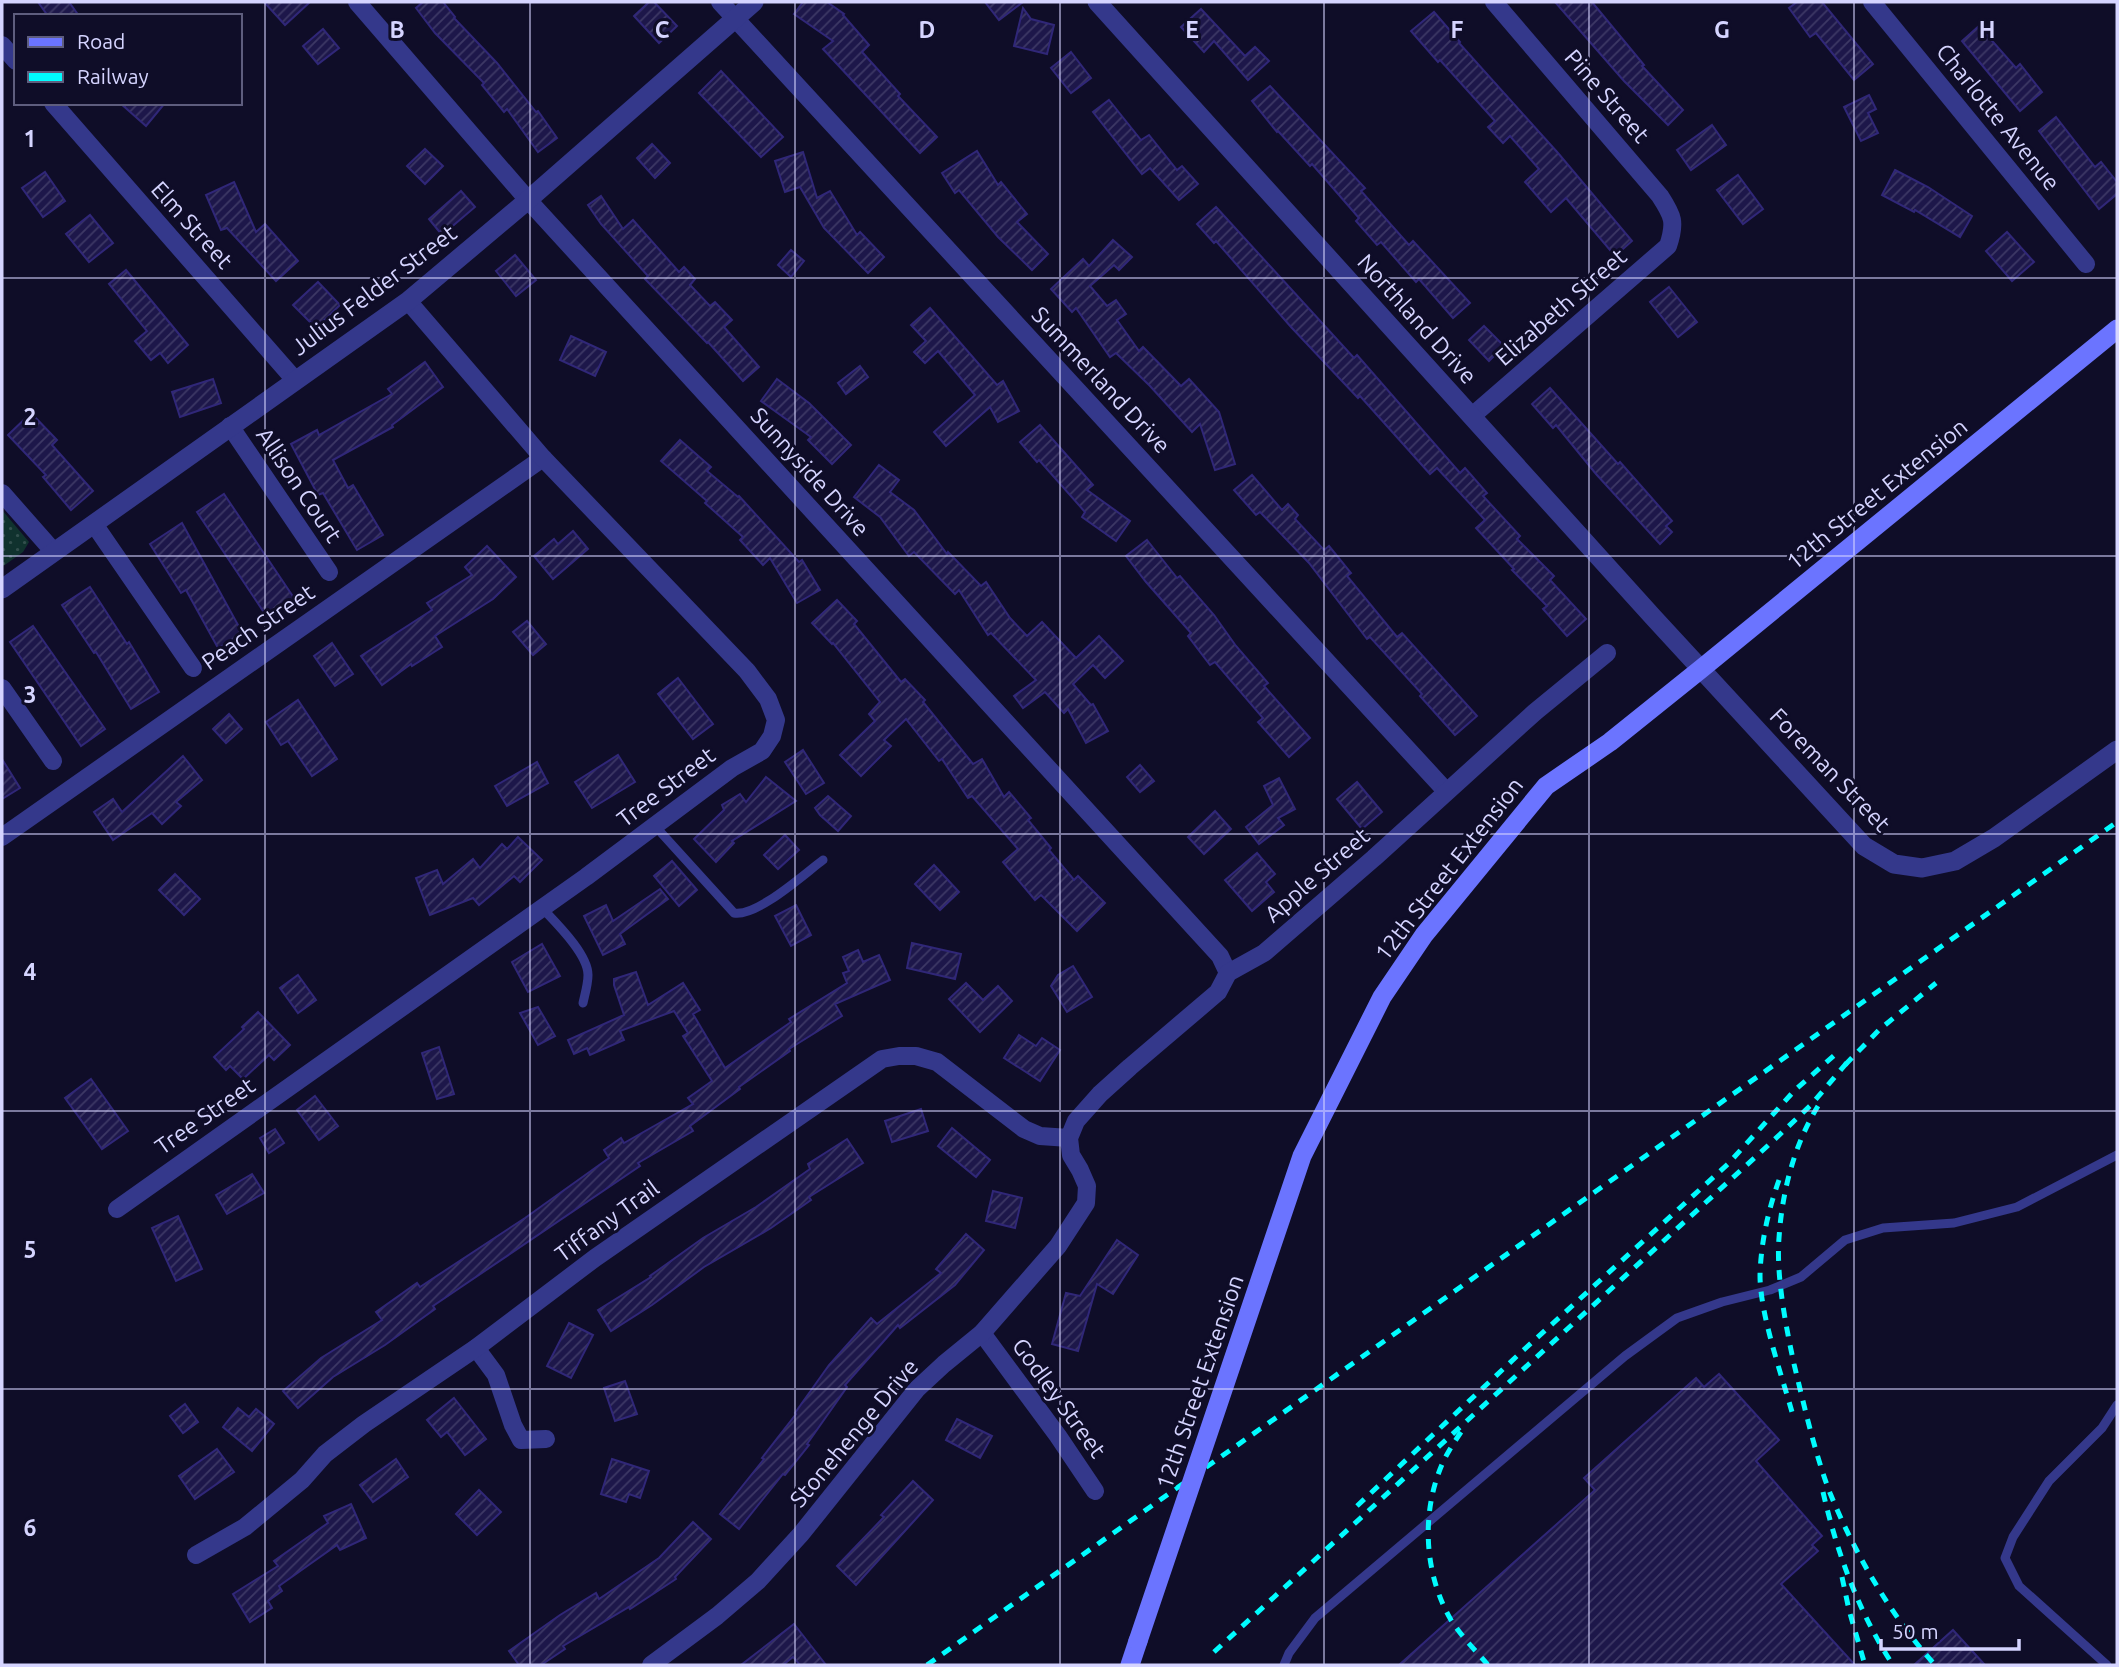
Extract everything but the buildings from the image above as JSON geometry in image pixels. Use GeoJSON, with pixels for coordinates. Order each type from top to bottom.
{"type":"FeatureCollection","features":[{"type":"Feature","properties":{"kind":"main road","name":"12th Street Extension"},"geometry":{"type":"LineString","coordinates":[[1130,1665],[1302,1156],[1382,997],[1424,935],[1546,786],[1609,742],[1701,669],[2117,329]]}},
{"type":"Feature","properties":{"kind":"street","name":"Sunnyside Drive"},"geometry":{"type":"LineString","coordinates":[[357,2],[528,200],[1220,956],[1228,973]]}},
{"type":"Feature","properties":{"kind":"street","name":"Summerland Drive"},"geometry":{"type":"LineString","coordinates":[[720,2],[1446,791]]}},
{"type":"Feature","properties":{"kind":"street","name":"Julius Felder Street"},"geometry":{"type":"LineString","coordinates":[[2,589],[408,301],[754,2]]}},
{"type":"Feature","properties":{"kind":"street","name":"Northland Drive"},"geometry":{"type":"LineString","coordinates":[[1097,2],[1701,669]]}},
{"type":"Feature","properties":{"kind":"street","name":"Pine Street"},"geometry":{"type":"LineString","coordinates":[[1494,2],[1660,196],[1670,211],[1674,229]]}},
{"type":"Feature","properties":{"kind":"street","name":"Charlotte Avenue"},"geometry":{"type":"LineString","coordinates":[[1872,2],[2086,264]]}},
{"type":"Feature","properties":{"kind":"street"},"geometry":{"type":"LineString","coordinates":[[2,44],[14,59]]}},
{"type":"Feature","properties":{"kind":"street","name":"Elm Street"},"geometry":{"type":"LineString","coordinates":[[55,105],[295,380]]}},
{"type":"Feature","properties":{"kind":"street","name":"Elizabeth Street"},"geometry":{"type":"LineString","coordinates":[[1472,416],[1668,246],[1674,229]]}},
{"type":"Feature","properties":{"kind":"street","name":"Tree Street"},"geometry":{"type":"LineString","coordinates":[[117,1209],[542,908],[732,768],[762,751],[772,736],[776,720],[768,699],[747,671],[543,458],[408,301]]}},
{"type":"Feature","properties":{"kind":"street","name":"Allison Court"},"geometry":{"type":"LineString","coordinates":[[230,426],[328,572]]}},
{"type":"Feature","properties":{"kind":"street","name":"Peach Street"},"geometry":{"type":"LineString","coordinates":[[2,837],[543,458]]}},
{"type":"Feature","properties":{"kind":"street"},"geometry":{"type":"LineString","coordinates":[[2,493],[54,552]]}},
{"type":"Feature","properties":{"kind":"street"},"geometry":{"type":"LineString","coordinates":[[94,524],[193,668]]}},
{"type":"Feature","properties":{"kind":"street","name":"Apple Street"},"geometry":{"type":"LineString","coordinates":[[1069,1138],[1076,1121],[1100,1094],[1218,992],[1228,973],[1264,953],[1374,858],[1535,712],[1607,653]]}},
{"type":"Feature","properties":{"kind":"street","name":"Foreman Street"},"geometry":{"type":"LineString","coordinates":[[1701,669],[1864,846],[1894,864],[1922,869],[1955,861],[1994,838],[2117,750]]}},
{"type":"Feature","properties":{"kind":"street"},"geometry":{"type":"LineString","coordinates":[[2,688],[53,761]]}},
{"type":"Feature","properties":{"kind":"street","name":"Tiffany Trail"},"geometry":{"type":"LineString","coordinates":[[196,1555],[245,1527],[302,1480],[325,1454],[364,1424],[476,1348],[595,1258],[882,1059],[916,1056],[937,1062],[1024,1129],[1040,1136],[1069,1138]]}},
{"type":"Feature","properties":{"kind":"street","name":"Stonehenge Drive"},"geometry":{"type":"LineString","coordinates":[[651,1665],[717,1616],[758,1581],[801,1534],[917,1389],[982,1333],[1058,1246],[1086,1203],[1087,1186],[1071,1155],[1069,1138]]}},
{"type":"Feature","properties":{"kind":"street","name":"Godley Street"},"geometry":{"type":"LineString","coordinates":[[982,1333],[1095,1491]]}},
{"type":"Feature","properties":{"kind":"street"},"geometry":{"type":"LineString","coordinates":[[476,1348],[496,1375],[521,1440],[546,1439]]}},
{"type":"Feature","properties":{"kind":"lane"},"geometry":{"type":"LineString","coordinates":[[655,826],[734,913],[739,914],[764,903],[823,860]]}},
{"type":"Feature","properties":{"kind":"lane"},"geometry":{"type":"LineString","coordinates":[[542,908],[564,932],[583,959],[588,973],[583,1003]]}},
{"type":"Feature","properties":{"kind":"lane"},"geometry":{"type":"LineString","coordinates":[[1284,1665],[1289,1653],[1315,1618],[1625,1356],[1677,1318],[1722,1302],[1770,1290],[1801,1277],[1845,1240],[1883,1228],[1954,1223],[2017,1206],[2117,1155]]}},
{"type":"Feature","properties":{"kind":"lane"},"geometry":{"type":"LineString","coordinates":[[2106,1665],[2020,1586],[2005,1558],[2013,1537],[2049,1481],[2102,1429],[2117,1405]]}},
{"type":"Feature","properties":{"kind":"green space"},"geometry":{"type":"Polygon","coordinates":[[[2,510],[29,542],[23,552],[2,567],[2,510]]]}},
{"type":"Feature","properties":{"kind":"railway"},"geometry":{"type":"LineString","coordinates":[[927,1665],[2117,822]]}},
{"type":"Feature","properties":{"kind":"railway"},"geometry":{"type":"LineString","coordinates":[[1845,1065],[1879,1030],[1936,983]]}},
{"type":"Feature","properties":{"kind":"railway"},"geometry":{"type":"LineString","coordinates":[[1357,1506],[1728,1164],[1795,1090],[1838,1052]]}},
{"type":"Feature","properties":{"kind":"railway"},"geometry":{"type":"LineString","coordinates":[[1214,1652],[1774,1140],[1811,1105],[1850,1059]]}},
{"type":"Feature","properties":{"kind":"railway"},"geometry":{"type":"LineString","coordinates":[[1818,1106],[1796,1153],[1786,1186],[1781,1221],[1779,1269],[1791,1350],[1815,1446],[1840,1516],[1889,1605],[1935,1665]]}},
{"type":"Feature","properties":{"kind":"railway"},"geometry":{"type":"LineString","coordinates":[[1779,1180],[1766,1227],[1760,1275],[1767,1325],[1792,1412]]}},
{"type":"Feature","properties":{"kind":"railway"},"geometry":{"type":"LineString","coordinates":[[1461,1432],[1444,1460],[1431,1499],[1428,1540],[1430,1561],[1435,1582],[1451,1620],[1488,1665]]}},
{"type":"Feature","properties":{"kind":"railway"},"geometry":{"type":"LineString","coordinates":[[1823,1492],[1851,1582],[1870,1625],[1893,1665]]}},
{"type":"Feature","properties":{"kind":"railway"},"geometry":{"type":"LineString","coordinates":[[1842,1577],[1865,1665]]}}]}
